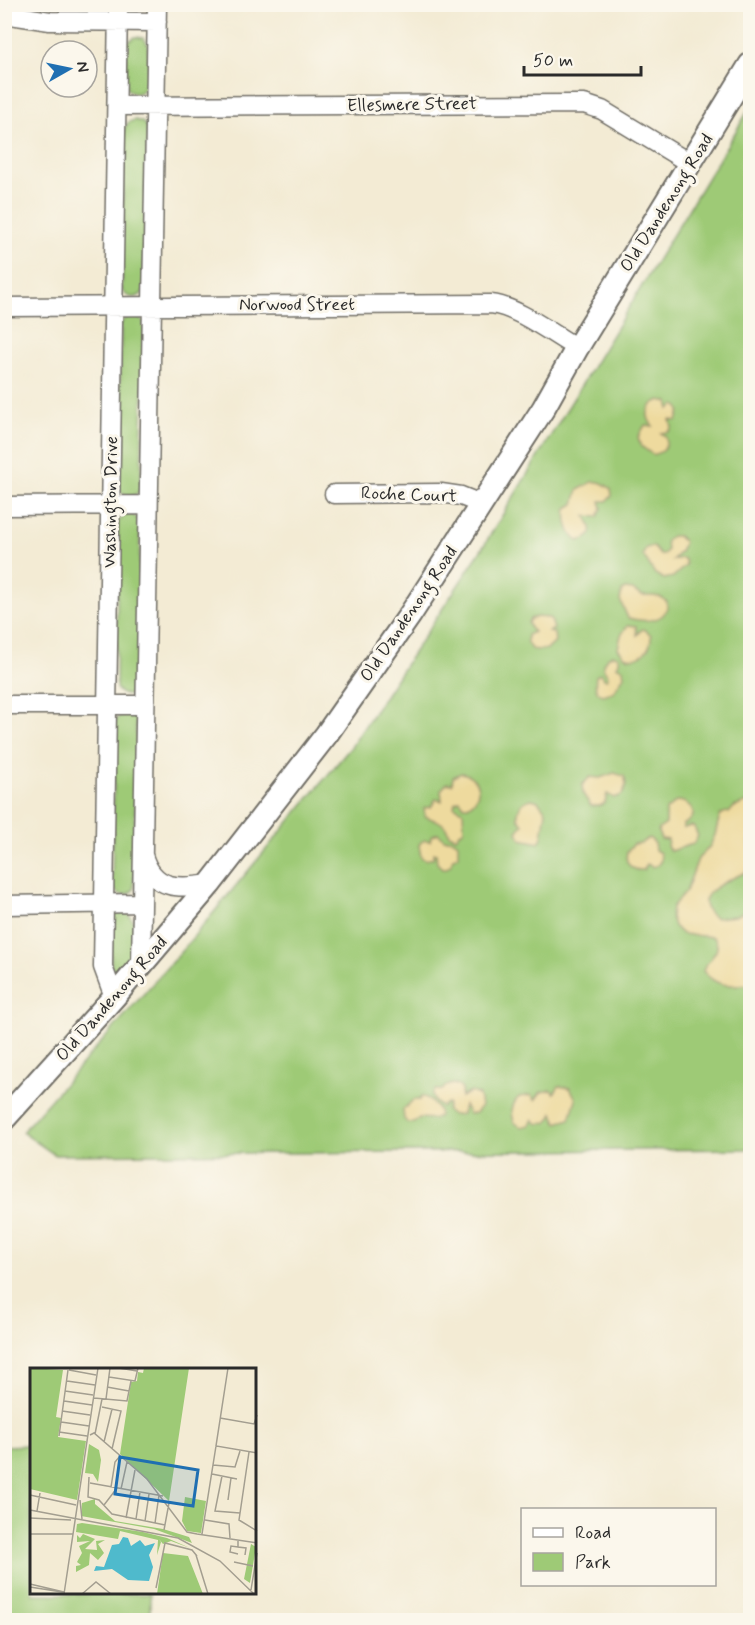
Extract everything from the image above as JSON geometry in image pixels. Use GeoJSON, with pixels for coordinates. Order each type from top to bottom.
{"type":"FeatureCollection","features":[{"type":"Feature","properties":{"kind":"main road","name":"Old Dandenong Road"},"geometry":{"type":"LineString","coordinates":[[4,1119],[114,997],[210,884],[326,735],[410,615],[543,409],[577,348],[750,65]]}},
{"type":"Feature","properties":{"kind":"street"},"geometry":{"type":"LineString","coordinates":[[4,14],[50,21],[118,13],[157,13]]}},
{"type":"Feature","properties":{"kind":"street","name":"Washington Drive"},"geometry":{"type":"LineString","coordinates":[[114,997],[103,967],[118,13]]}},
{"type":"Feature","properties":{"kind":"street","name":"Washington Drive"},"geometry":{"type":"LineString","coordinates":[[141,966],[157,13]]}},
{"type":"Feature","properties":{"kind":"street","name":"Ellesmere Street"},"geometry":{"type":"LineString","coordinates":[[117,106],[584,104],[602,110],[691,164]]}},
{"type":"Feature","properties":{"kind":"street","name":"Norwood Street"},"geometry":{"type":"LineString","coordinates":[[4,307],[500,304],[577,348]]}},
{"type":"Feature","properties":{"kind":"street","name":"Roche Court"},"geometry":{"type":"LineString","coordinates":[[334,494],[452,494],[481,504]]}},
{"type":"Feature","properties":{"kind":"street"},"geometry":{"type":"LineString","coordinates":[[4,506],[148,505]]}},
{"type":"Feature","properties":{"kind":"street"},"geometry":{"type":"LineString","coordinates":[[4,705],[146,705]]}},
{"type":"Feature","properties":{"kind":"street"},"geometry":{"type":"LineString","coordinates":[[143,854],[151,873],[167,884],[178,887],[210,884]]}},
{"type":"Feature","properties":{"kind":"street"},"geometry":{"type":"LineString","coordinates":[[4,905],[142,903]]}},
{"type":"Feature","properties":{"kind":"green space"},"geometry":{"type":"Polygon","coordinates":[[[135,37],[143,38],[148,44],[149,64],[148,80],[142,91],[137,93],[125,86],[126,43],[135,37]]]}},
{"type":"Feature","properties":{"kind":"green space"},"geometry":{"type":"Polygon","coordinates":[[[750,108],[750,1149],[55,1155],[22,1132],[185,947],[351,747],[480,552],[750,108]]]}},
{"type":"Feature","properties":{"kind":"green space"},"geometry":{"type":"Polygon","coordinates":[[[135,120],[147,127],[144,291],[139,296],[133,297],[122,290],[124,128],[129,122],[135,120]]]}},
{"type":"Feature","properties":{"kind":"green space"},"geometry":{"type":"Polygon","coordinates":[[[135,315],[144,322],[141,489],[136,494],[127,496],[119,489],[121,323],[126,317],[135,315]]]}},
{"type":"Feature","properties":{"kind":"green space"},"geometry":{"type":"Polygon","coordinates":[[[126,514],[132,514],[140,521],[138,688],[130,695],[121,693],[116,688],[118,522],[126,514]]]}},
{"type":"Feature","properties":{"kind":"green space"},"geometry":{"type":"Polygon","coordinates":[[[128,713],[136,719],[134,889],[122,895],[112,886],[115,720],[122,714],[128,713]]]}},
{"type":"Feature","properties":{"kind":"green space"},"geometry":{"type":"Polygon","coordinates":[[[125,912],[131,917],[134,925],[134,944],[126,961],[120,967],[113,969],[111,967],[111,921],[116,914],[125,912]]]}},
{"type":"Feature","properties":{"kind":"green space"},"geometry":{"type":"Polygon","coordinates":[[[30,1445],[30,1595],[150,1595],[150,1620],[5,1620],[5,1446],[30,1445]]]}},
{"type":"Feature","properties":{"kind":"sand"},"geometry":{"type":"Polygon","coordinates":[[[660,400],[669,402],[669,409],[675,405],[680,411],[677,421],[670,420],[672,427],[669,432],[661,433],[666,437],[663,451],[653,455],[641,446],[638,437],[645,425],[653,426],[648,418],[648,411],[660,400]]]}},
{"type":"Feature","properties":{"kind":"sand"},"geometry":{"type":"Polygon","coordinates":[[[592,482],[600,482],[607,486],[611,489],[612,496],[607,501],[600,501],[602,508],[598,517],[586,516],[591,532],[584,540],[578,541],[568,526],[567,508],[574,504],[578,490],[592,482]]]}},
{"type":"Feature","properties":{"kind":"sand"},"geometry":{"type":"Polygon","coordinates":[[[671,536],[678,536],[684,542],[680,552],[672,560],[682,558],[686,565],[673,577],[664,579],[655,574],[643,555],[646,548],[653,546],[660,555],[664,555],[667,550],[666,541],[671,536]]]}},
{"type":"Feature","properties":{"kind":"sand"},"geometry":{"type":"Polygon","coordinates":[[[633,590],[643,596],[660,597],[667,602],[667,609],[664,614],[654,619],[628,618],[620,600],[622,591],[633,590]]]}},
{"type":"Feature","properties":{"kind":"sand"},"geometry":{"type":"Polygon","coordinates":[[[549,618],[554,629],[548,632],[554,633],[555,642],[544,650],[531,649],[527,643],[527,635],[534,632],[528,623],[530,619],[549,618]]]}},
{"type":"Feature","properties":{"kind":"sand"},"geometry":{"type":"Polygon","coordinates":[[[628,625],[636,626],[637,635],[644,629],[651,635],[647,650],[635,658],[624,656],[618,648],[621,635],[628,625]]]}},
{"type":"Feature","properties":{"kind":"sand"},"geometry":{"type":"Polygon","coordinates":[[[612,655],[619,658],[616,666],[623,669],[624,676],[613,692],[603,695],[595,685],[596,676],[601,673],[604,679],[607,679],[608,675],[603,664],[612,655]]]}},
{"type":"Feature","properties":{"kind":"sand"},"geometry":{"type":"Polygon","coordinates":[[[461,773],[476,782],[478,792],[477,797],[468,806],[464,806],[460,800],[455,802],[454,806],[463,811],[464,829],[456,837],[449,834],[440,822],[425,816],[424,808],[431,807],[436,799],[442,801],[441,790],[447,783],[452,784],[453,777],[461,773]]]}},
{"type":"Feature","properties":{"kind":"sand"},"geometry":{"type":"Polygon","coordinates":[[[614,773],[624,776],[626,786],[622,795],[614,798],[607,794],[605,803],[600,806],[591,806],[583,794],[582,785],[590,777],[600,778],[614,773]]]}},
{"type":"Feature","properties":{"kind":"sand"},"geometry":{"type":"Polygon","coordinates":[[[532,799],[538,801],[546,811],[539,843],[521,839],[517,832],[523,824],[518,818],[519,808],[525,801],[532,799]]]}},
{"type":"Feature","properties":{"kind":"sand"},"geometry":{"type":"Polygon","coordinates":[[[677,801],[692,808],[692,818],[683,825],[684,828],[694,827],[698,836],[693,844],[670,851],[667,846],[668,840],[661,839],[658,832],[666,824],[666,810],[677,801]]]}},
{"type":"Feature","properties":{"kind":"sand"},"geometry":{"type":"Polygon","coordinates":[[[750,802],[750,870],[714,888],[705,902],[707,909],[715,918],[735,916],[750,909],[750,985],[730,985],[713,980],[703,971],[716,950],[717,946],[713,937],[682,934],[674,926],[671,917],[672,907],[686,891],[698,859],[710,846],[720,815],[729,813],[734,807],[750,802]]]}},
{"type":"Feature","properties":{"kind":"sand"},"geometry":{"type":"Polygon","coordinates":[[[438,833],[444,839],[452,839],[458,843],[458,856],[453,858],[447,868],[442,868],[437,863],[436,853],[433,858],[425,860],[421,857],[419,845],[421,842],[430,841],[431,836],[438,833]]]}},
{"type":"Feature","properties":{"kind":"sand"},"geometry":{"type":"Polygon","coordinates":[[[649,838],[654,842],[655,850],[660,853],[661,860],[653,867],[647,864],[644,870],[633,868],[628,863],[627,852],[634,844],[649,838]]]}},
{"type":"Feature","properties":{"kind":"sand"},"geometry":{"type":"Polygon","coordinates":[[[453,1084],[462,1089],[461,1097],[471,1092],[479,1095],[481,1106],[476,1113],[469,1114],[464,1105],[462,1114],[453,1115],[447,1111],[448,1104],[442,1107],[435,1102],[432,1095],[435,1090],[442,1090],[453,1084]]]}},
{"type":"Feature","properties":{"kind":"sand"},"geometry":{"type":"Polygon","coordinates":[[[559,1086],[570,1088],[576,1099],[570,1119],[557,1123],[553,1113],[549,1121],[542,1124],[536,1123],[533,1119],[530,1125],[521,1127],[514,1122],[512,1109],[519,1097],[531,1095],[535,1100],[541,1092],[551,1090],[554,1093],[559,1086]]]}},
{"type":"Feature","properties":{"kind":"sand"},"geometry":{"type":"Polygon","coordinates":[[[422,1096],[429,1099],[439,1111],[439,1116],[433,1119],[419,1118],[414,1123],[408,1123],[404,1119],[403,1110],[413,1100],[420,1100],[422,1096]]]}}]}
